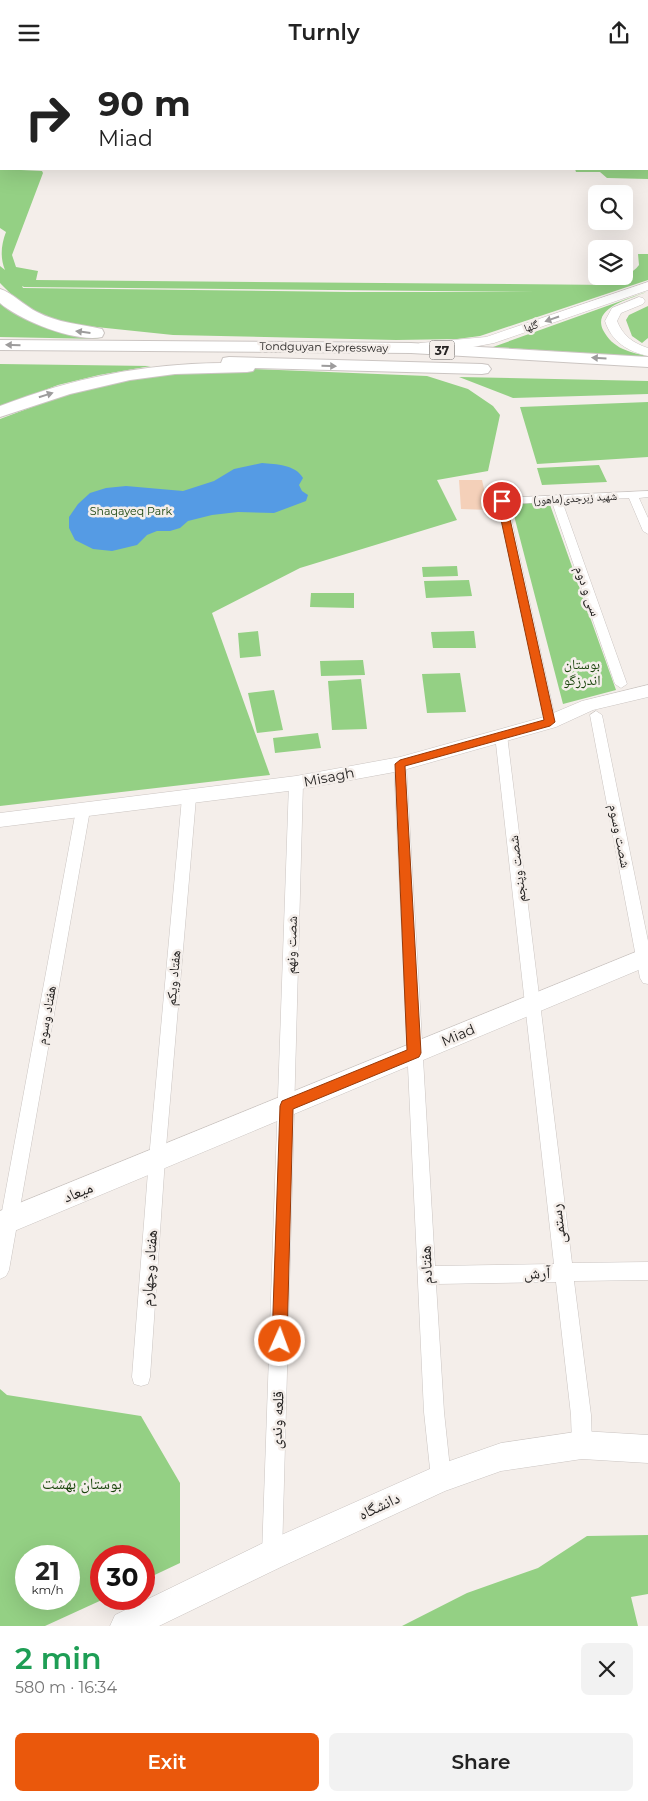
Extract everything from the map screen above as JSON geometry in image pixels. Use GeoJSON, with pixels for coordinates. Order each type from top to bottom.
{"type":"FeatureCollection","features":[{"type":"Feature","properties":{"kind":"highway"},"geometry":{"type":"LineString","coordinates":[[0,293],[14,306],[41,321],[74,330],[236,345]]}},
{"type":"Feature","properties":{"kind":"highway","name":"Tondguyan Expressway"},"geometry":{"type":"LineString","coordinates":[[0,345],[236,345],[411,348],[648,362]]}},
{"type":"Feature","properties":{"kind":"highway","name":"Tondguyan Expressway"},"geometry":{"type":"LineString","coordinates":[[0,359],[231,362],[281,365],[568,371],[648,376]]}},
{"type":"Feature","properties":{"kind":"highway"},"geometry":{"type":"LineString","coordinates":[[0,412],[26,401],[82,385],[136,374],[174,369],[281,365]]}},
{"type":"Feature","properties":{"kind":"street","name":"گلها"},"geometry":{"type":"LineString","coordinates":[[411,348],[489,340],[648,286]]}},
{"type":"Feature","properties":{"kind":"street"},"geometry":{"type":"LineString","coordinates":[[648,298],[623,307],[612,316],[611,321],[616,335],[622,341],[637,349],[648,352]]}},
{"type":"Feature","properties":{"kind":"street","name":"شهید زبرجدی(ماهور)"},"geometry":{"type":"LineString","coordinates":[[550,722],[502,501],[648,494]]}},
{"type":"Feature","properties":{"kind":"street"},"geometry":{"type":"LineString","coordinates":[[633,495],[648,531]]}},
{"type":"Feature","properties":{"kind":"street","name":"سی و دوم"},"geometry":{"type":"LineString","coordinates":[[556,499],[620,684]]}},
{"type":"Feature","properties":{"kind":"street","name":"Misagh"},"geometry":{"type":"LineString","coordinates":[[0,820],[296,783],[400,764],[550,722],[588,705],[648,691]]}},
{"type":"Feature","properties":{"kind":"street"},"geometry":{"type":"LineString","coordinates":[[574,711],[596,715],[648,703]]}},
{"type":"Feature","properties":{"kind":"street","name":"شصت وسوم"},"geometry":{"type":"LineString","coordinates":[[596,715],[647,964]]}},
{"type":"Feature","properties":{"kind":"street","name":"شصت وپنجم"},"geometry":{"type":"LineString","coordinates":[[501,735],[532,1004]]}},
{"type":"Feature","properties":{"kind":"street","name":"هفتادم"},"geometry":{"type":"LineString","coordinates":[[400,764],[434,1412],[442,1478]]}},
{"type":"Feature","properties":{"kind":"street","name":"شصت ونهم"},"geometry":{"type":"LineString","coordinates":[[286,1106],[296,783]]}},
{"type":"Feature","properties":{"kind":"street","name":"هفتاد ویکم"},"geometry":{"type":"LineString","coordinates":[[157,1159],[189,797]]}},
{"type":"Feature","properties":{"kind":"street","name":"هفتاد وسوم"},"geometry":{"type":"LineString","coordinates":[[0,1270],[4,1222],[84,810]]}},
{"type":"Feature","properties":{"kind":"street","name":"Miad"},"geometry":{"type":"LineString","coordinates":[[157,1159],[532,1004],[647,964]]}},
{"type":"Feature","properties":{"kind":"street","name":"رستمی"},"geometry":{"type":"LineString","coordinates":[[532,1004],[581,1415],[582,1445]]}},
{"type":"Feature","properties":{"kind":"street","name":"قلعه وندی"},"geometry":{"type":"LineString","coordinates":[[272,1555],[286,1106]]}},
{"type":"Feature","properties":{"kind":"street","name":"میعاد"},"geometry":{"type":"LineString","coordinates":[[4,1222],[157,1159]]}},
{"type":"Feature","properties":{"kind":"street","name":"هفتاد وچهارم"},"geometry":{"type":"LineString","coordinates":[[141,1377],[157,1159]]}},
{"type":"Feature","properties":{"kind":"street","name":"آرش"},"geometry":{"type":"LineString","coordinates":[[427,1275],[648,1271]]}},
{"type":"Feature","properties":{"kind":"street","name":"دانشگاه"},"geometry":{"type":"LineString","coordinates":[[126,1626],[272,1555],[442,1478],[501,1457],[582,1445],[648,1449]]}},
{"type":"Feature","properties":{"kind":"green space"},"geometry":{"type":"Polygon","coordinates":[[[0,170],[42,171],[43,173],[12,255],[16,267],[38,271],[36,280],[633,285],[480,336],[457,339],[396,340],[173,335],[58,323],[32,310],[0,283],[0,266],[5,270],[2,261],[6,232],[0,228],[0,170]],[[22,286],[23,288],[348,292],[536,292],[22,286]]]}},
{"type":"Feature","properties":{"kind":"green space"},"geometry":{"type":"Polygon","coordinates":[[[575,170],[648,170],[648,179],[607,178],[600,172],[576,172],[575,170]]]}},
{"type":"Feature","properties":{"kind":"green space"},"geometry":{"type":"Polygon","coordinates":[[[638,254],[648,254],[648,280],[633,285],[633,271],[639,265],[638,254]]]}},
{"type":"Feature","properties":{"kind":"green space"},"geometry":{"type":"Polygon","coordinates":[[[646,292],[615,305],[603,315],[601,322],[603,330],[614,344],[648,357],[493,347],[646,292]]]}},
{"type":"Feature","properties":{"kind":"green space"},"geometry":{"type":"Polygon","coordinates":[[[0,301],[86,337],[100,339],[0,337],[0,301]]]}},
{"type":"Feature","properties":{"kind":"green space"},"geometry":{"type":"Polygon","coordinates":[[[648,306],[648,338],[642,343],[632,336],[626,320],[629,315],[648,306]]]}},
{"type":"Feature","properties":{"kind":"green space"},"geometry":{"type":"Polygon","coordinates":[[[0,364],[151,366],[99,375],[58,385],[0,407],[0,364]]]}},
{"type":"Feature","properties":{"kind":"green space","name":"Shaqayeq Park"},"geometry":{"type":"Polygon","coordinates":[[[252,369],[427,376],[468,389],[493,406],[500,415],[488,471],[437,480],[457,520],[300,568],[212,613],[270,775],[0,806],[0,419],[56,398],[136,375],[252,369]]]}},
{"type":"Feature","properties":{"kind":"green space"},"geometry":{"type":"Polygon","coordinates":[[[459,377],[648,381],[648,394],[513,398],[459,377]]]}},
{"type":"Feature","properties":{"kind":"green space"},"geometry":{"type":"Polygon","coordinates":[[[648,402],[648,457],[537,464],[520,407],[648,402]]]}},
{"type":"Feature","properties":{"kind":"green space"},"geometry":{"type":"Polygon","coordinates":[[[599,465],[607,482],[542,485],[537,468],[599,465]]]}},
{"type":"Feature","properties":{"kind":"green space","name":"بوستان اندرزگو"},"geometry":{"type":"Polygon","coordinates":[[[549,502],[616,690],[563,704],[511,504],[549,502]]]}},
{"type":"Feature","properties":{"kind":"green space"},"geometry":{"type":"Polygon","coordinates":[[[457,566],[458,576],[423,577],[422,567],[457,566]]]}},
{"type":"Feature","properties":{"kind":"green space"},"geometry":{"type":"Polygon","coordinates":[[[469,580],[472,596],[426,598],[424,581],[469,580]]]}},
{"type":"Feature","properties":{"kind":"green space"},"geometry":{"type":"Polygon","coordinates":[[[311,593],[354,593],[354,608],[310,607],[311,593]]]}},
{"type":"Feature","properties":{"kind":"green space"},"geometry":{"type":"Polygon","coordinates":[[[258,631],[261,656],[240,658],[238,633],[258,631]]]}},
{"type":"Feature","properties":{"kind":"green space"},"geometry":{"type":"Polygon","coordinates":[[[474,631],[476,648],[433,648],[431,632],[474,631]]]}},
{"type":"Feature","properties":{"kind":"green space"},"geometry":{"type":"Polygon","coordinates":[[[363,660],[365,675],[321,676],[320,661],[363,660]]]}},
{"type":"Feature","properties":{"kind":"green space"},"geometry":{"type":"Polygon","coordinates":[[[460,673],[466,712],[427,713],[422,674],[460,673]]]}},
{"type":"Feature","properties":{"kind":"green space"},"geometry":{"type":"Polygon","coordinates":[[[361,679],[367,729],[332,730],[328,681],[361,679]]]}},
{"type":"Feature","properties":{"kind":"green space"},"geometry":{"type":"Polygon","coordinates":[[[274,690],[283,730],[257,733],[248,693],[274,690]]]}},
{"type":"Feature","properties":{"kind":"green space"},"geometry":{"type":"Polygon","coordinates":[[[318,733],[321,748],[275,753],[273,738],[318,733]]]}},
{"type":"Feature","properties":{"kind":"green space","name":"بوستان بهشت"},"geometry":{"type":"Polygon","coordinates":[[[0,1389],[7,1395],[141,1416],[180,1483],[180,1563],[155,1575],[155,1545],[90,1545],[90,1605],[80,1610],[80,1545],[15,1545],[15,1610],[80,1610],[45,1626],[0,1626],[0,1389]]]}},
{"type":"Feature","properties":{"kind":"green space"},"geometry":{"type":"Polygon","coordinates":[[[648,1535],[648,1594],[631,1597],[638,1626],[402,1626],[467,1593],[538,1568],[587,1536],[648,1535]]]}},
{"type":"Feature","properties":{"kind":"water"},"geometry":{"type":"Polygon","coordinates":[[[262,463],[285,466],[296,470],[303,478],[299,485],[302,491],[308,495],[306,501],[274,513],[238,512],[212,515],[188,521],[180,528],[170,531],[157,531],[147,535],[137,545],[112,551],[93,549],[75,540],[69,528],[69,517],[78,504],[90,493],[106,488],[126,486],[183,491],[214,481],[234,469],[262,463]]]}},
{"type":"Feature","properties":{"kind":"building"},"geometry":{"type":"Polygon","coordinates":[[[459,480],[482,480],[489,510],[461,509],[459,480]]]}},
{"type":"Feature","properties":{"kind":"route"},"geometry":{"type":"LineString","coordinates":[[280,1341],[286,1106],[414,1053],[400,764],[550,722],[502,501]]}}]}
